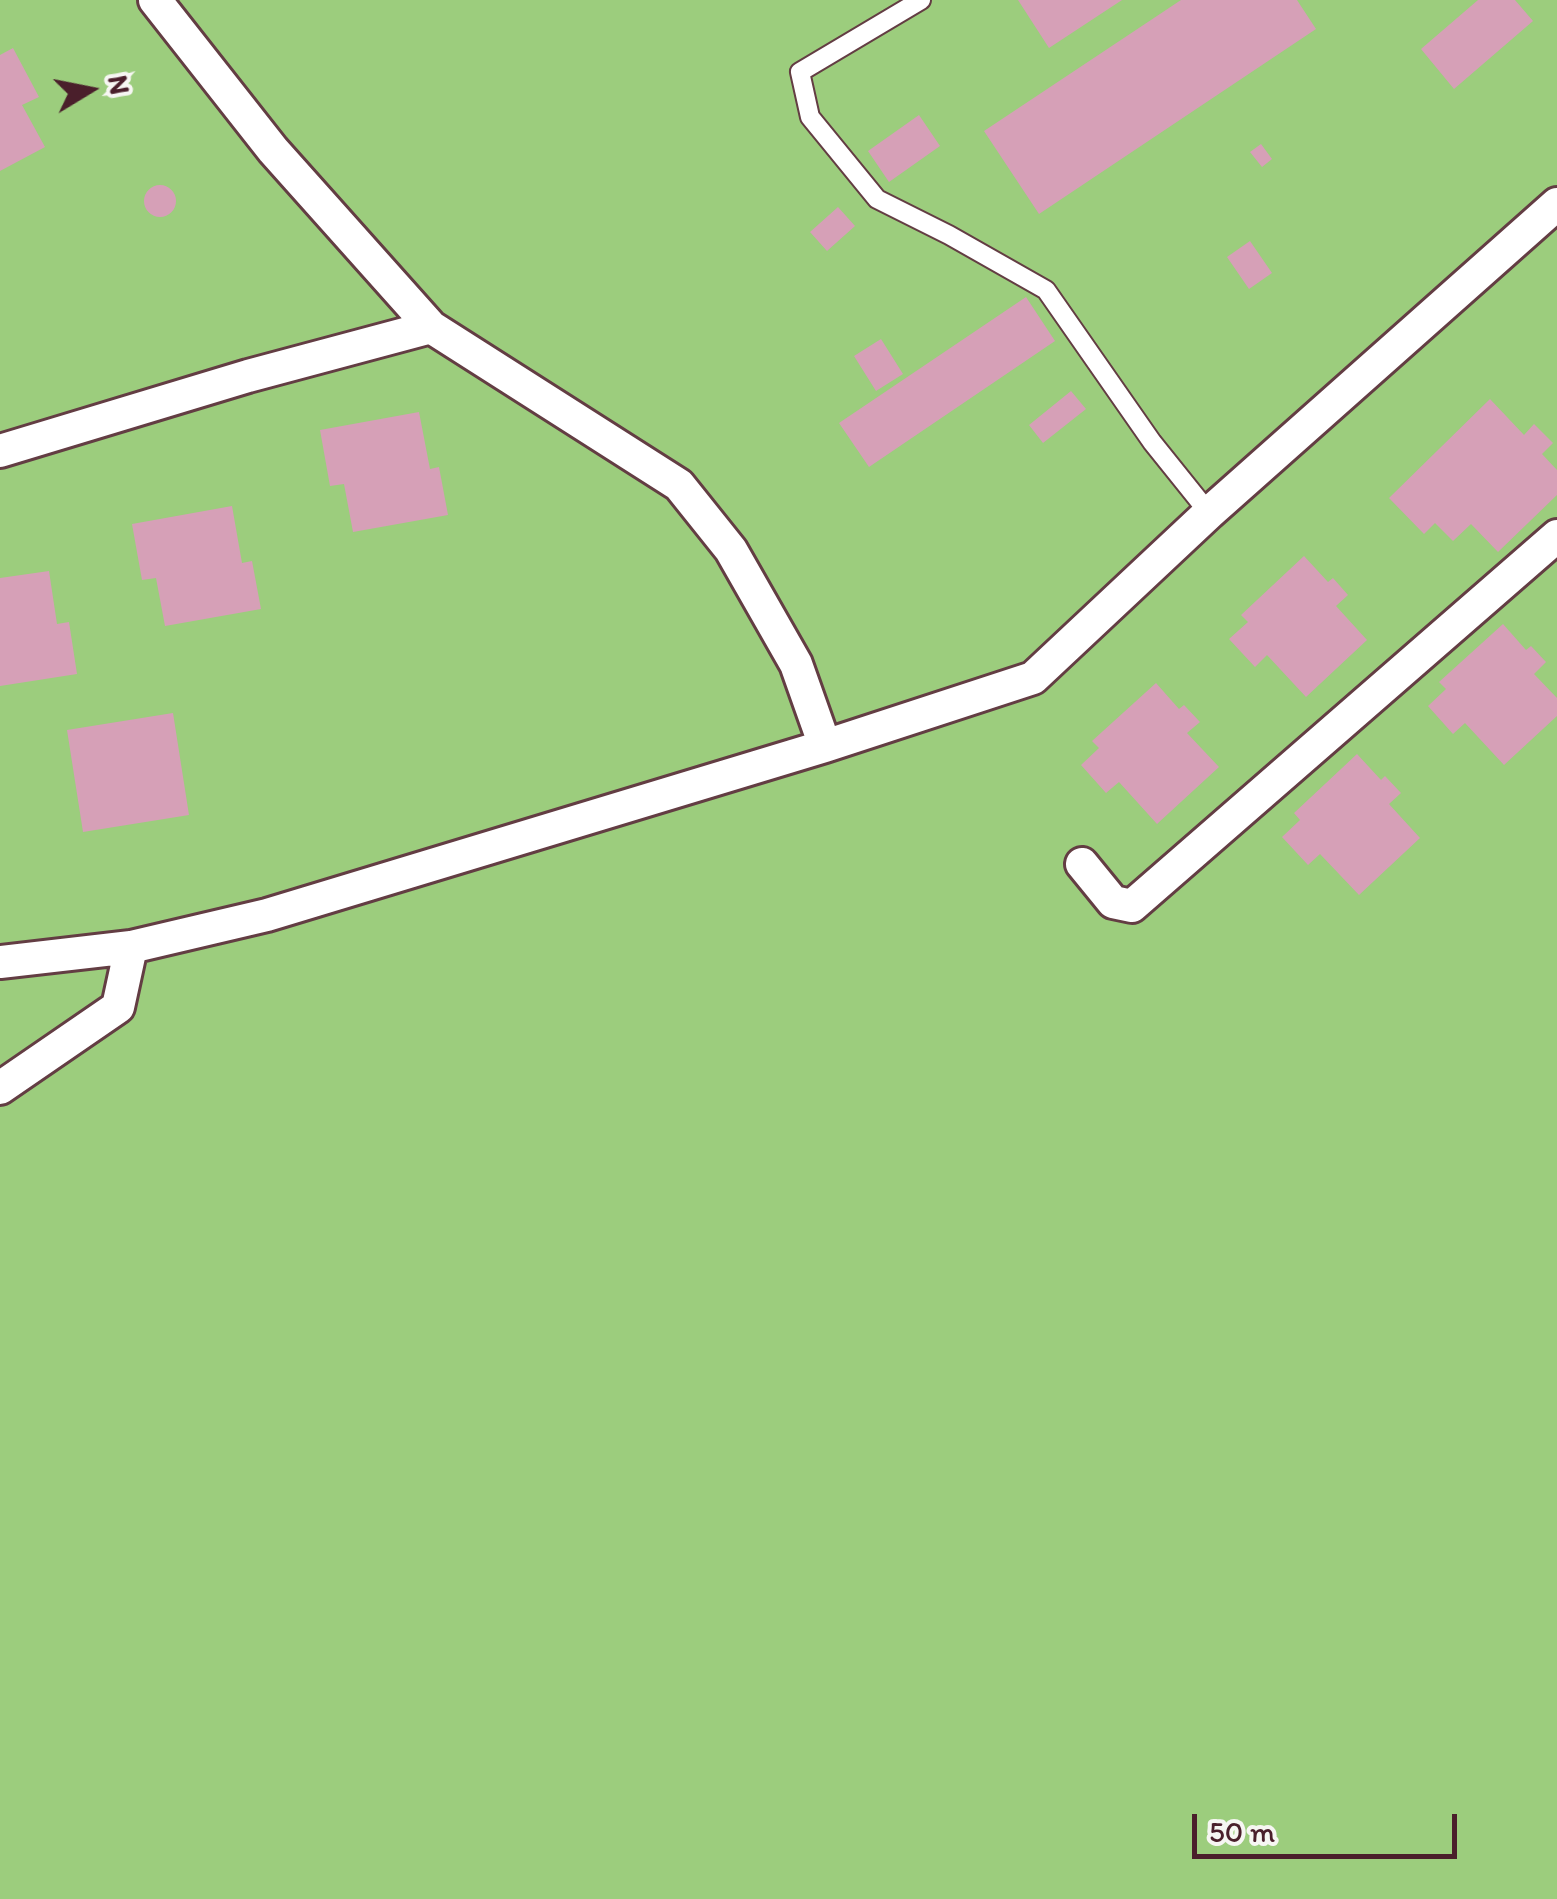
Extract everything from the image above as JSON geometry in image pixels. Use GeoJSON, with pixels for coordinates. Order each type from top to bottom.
{"type":"FeatureCollection","features":[{"type":"Feature","properties":{"kind":"street"},"geometry":{"type":"LineString","coordinates":[[155,0],[274,150],[431,327],[678,485],[731,550],[796,664],[826,746]]}},
{"type":"Feature","properties":{"kind":"street"},"geometry":{"type":"LineString","coordinates":[[0,962],[130,946],[267,915],[826,746],[1034,678],[1210,513],[1557,204]]}},
{"type":"Feature","properties":{"kind":"street"},"geometry":{"type":"LineString","coordinates":[[0,451],[248,376],[431,327]]}},
{"type":"Feature","properties":{"kind":"street"},"geometry":{"type":"LineString","coordinates":[[1082,864],[1113,902],[1132,906],[1557,536]]}},
{"type":"Feature","properties":{"kind":"street"},"geometry":{"type":"LineString","coordinates":[[0,1088],[118,1007],[130,946]]}},
{"type":"Feature","properties":{"kind":"lane"},"geometry":{"type":"LineString","coordinates":[[921,0],[800,72],[810,117],[877,199],[1046,290],[1152,442],[1210,513]]}},
{"type":"Feature","properties":{"kind":"green space"},"geometry":{"type":"Polygon","coordinates":[[[0,0],[1557,0],[1557,1899],[0,1899],[0,0]]]}},
{"type":"Feature","properties":{"kind":"building"},"geometry":{"type":"Polygon","coordinates":[[[1018,0],[1122,0],[1049,48],[1018,0]]]}},
{"type":"Feature","properties":{"kind":"building"},"geometry":{"type":"Polygon","coordinates":[[[1181,0],[1297,0],[1316,29],[1039,214],[984,131],[1181,0]]]}},
{"type":"Feature","properties":{"kind":"building"},"geometry":{"type":"Polygon","coordinates":[[[1478,0],[1515,0],[1533,21],[1454,89],[1421,49],[1478,0]]]}},
{"type":"Feature","properties":{"kind":"building"},"geometry":{"type":"Polygon","coordinates":[[[13,48],[39,97],[22,105],[45,147],[0,171],[0,55],[13,48]]]}},
{"type":"Feature","properties":{"kind":"building"},"geometry":{"type":"Polygon","coordinates":[[[919,115],[940,146],[889,182],[868,151],[919,115]]]}},
{"type":"Feature","properties":{"kind":"building"},"geometry":{"type":"Polygon","coordinates":[[[1261,144],[1272,159],[1262,167],[1250,152],[1261,144]]]}},
{"type":"Feature","properties":{"kind":"building"},"geometry":{"type":"Polygon","coordinates":[[[160,185],[171,190],[176,201],[171,212],[160,217],[149,212],[144,201],[149,190],[160,185]]]}},
{"type":"Feature","properties":{"kind":"building"},"geometry":{"type":"Polygon","coordinates":[[[838,207],[855,226],[827,251],[810,232],[838,207]]]}},
{"type":"Feature","properties":{"kind":"building"},"geometry":{"type":"Polygon","coordinates":[[[1250,241],[1272,273],[1249,289],[1227,257],[1250,241]]]}},
{"type":"Feature","properties":{"kind":"building"},"geometry":{"type":"Polygon","coordinates":[[[1026,297],[1055,341],[869,467],[839,423],[1026,297]]]}},
{"type":"Feature","properties":{"kind":"building"},"geometry":{"type":"Polygon","coordinates":[[[881,339],[903,374],[876,391],[854,356],[881,339]]]}},
{"type":"Feature","properties":{"kind":"building"},"geometry":{"type":"Polygon","coordinates":[[[1071,391],[1086,409],[1043,443],[1029,425],[1071,391]]]}},
{"type":"Feature","properties":{"kind":"building"},"geometry":{"type":"Polygon","coordinates":[[[1490,399],[1524,435],[1534,424],[1553,443],[1542,454],[1557,470],[1557,495],[1498,552],[1471,524],[1453,541],[1435,523],[1424,534],[1389,498],[1490,399]]]}},
{"type":"Feature","properties":{"kind":"building"},"geometry":{"type":"Polygon","coordinates":[[[419,412],[430,469],[439,467],[448,515],[353,532],[344,484],[330,486],[320,430],[419,412]]]}},
{"type":"Feature","properties":{"kind":"building"},"geometry":{"type":"Polygon","coordinates":[[[232,506],[242,563],[252,561],[261,609],[165,626],[156,578],[142,580],[132,524],[232,506]]]}},
{"type":"Feature","properties":{"kind":"building"},"geometry":{"type":"Polygon","coordinates":[[[1304,556],[1328,582],[1333,578],[1348,595],[1336,606],[1367,640],[1306,697],[1267,655],[1255,667],[1229,639],[1248,622],[1241,615],[1304,556]]]}},
{"type":"Feature","properties":{"kind":"building"},"geometry":{"type":"Polygon","coordinates":[[[49,571],[57,624],[69,622],[77,674],[0,686],[0,578],[49,571]]]}},
{"type":"Feature","properties":{"kind":"building"},"geometry":{"type":"Polygon","coordinates":[[[1503,624],[1526,650],[1531,646],[1546,662],[1534,674],[1557,698],[1557,716],[1504,765],[1465,723],[1453,734],[1428,706],[1446,689],[1439,682],[1503,624]]]}},
{"type":"Feature","properties":{"kind":"building"},"geometry":{"type":"Polygon","coordinates":[[[1156,683],[1179,709],[1184,705],[1200,722],[1187,733],[1219,767],[1157,824],[1119,782],[1106,793],[1081,765],[1099,748],[1092,741],[1156,683]]]}},
{"type":"Feature","properties":{"kind":"building"},"geometry":{"type":"Polygon","coordinates":[[[173,713],[189,815],[83,832],[67,730],[173,713]]]}},
{"type":"Feature","properties":{"kind":"building"},"geometry":{"type":"Polygon","coordinates":[[[1357,754],[1381,780],[1385,776],[1401,793],[1389,804],[1420,838],[1359,895],[1320,854],[1308,865],[1282,837],[1300,820],[1294,813],[1357,754]]]}}]}
